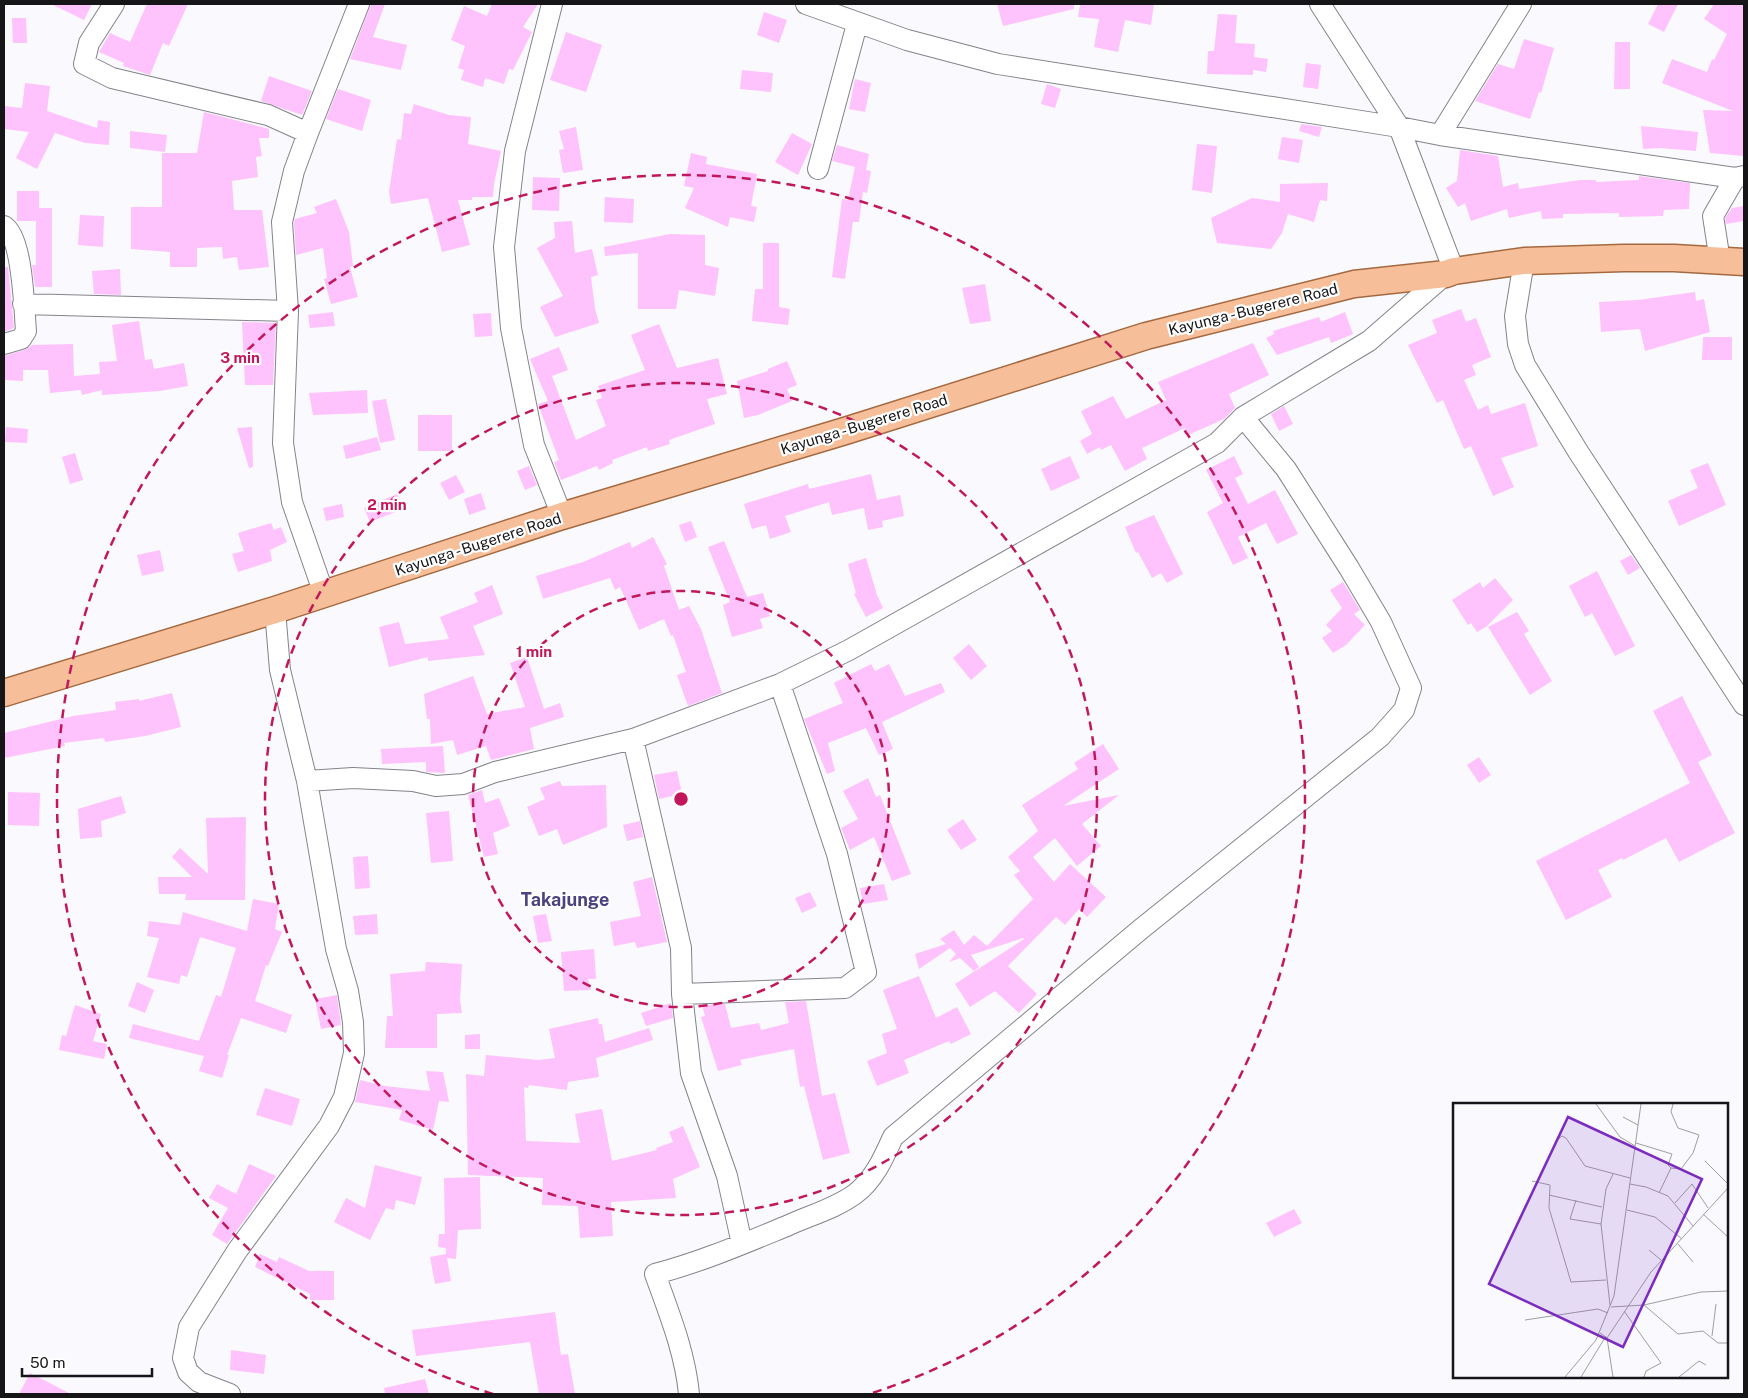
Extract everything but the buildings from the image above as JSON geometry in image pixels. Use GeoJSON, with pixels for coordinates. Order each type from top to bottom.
{"type":"FeatureCollection","features":[{"type":"Feature","properties":{"kind":"main road","name":"Kayunga - Bugerere Road"},"geometry":{"type":"LineString","coordinates":[[4,693],[275,610],[562,516],[1188,324],[1354,284],[1450,273],[1524,261],[1674,258],[1732,262]]}},
{"type":"Feature","properties":{"kind":"street"},"geometry":{"type":"LineString","coordinates":[[114,4],[89,43],[84,64],[112,78],[268,115],[308,133]]}},
{"type":"Feature","properties":{"kind":"street"},"geometry":{"type":"LineString","coordinates":[[324,594],[292,502],[286,470],[283,443],[288,311],[282,222],[294,171],[358,4]]}},
{"type":"Feature","properties":{"kind":"street"},"geometry":{"type":"LineString","coordinates":[[552,4],[515,151],[504,247],[511,328],[532,435],[562,516]]}},
{"type":"Feature","properties":{"kind":"street"},"geometry":{"type":"LineString","coordinates":[[806,4],[857,24],[907,40],[998,64],[1399,126],[1440,135],[1737,186],[1713,216],[1732,262]]}},
{"type":"Feature","properties":{"kind":"street"},"geometry":{"type":"LineString","coordinates":[[307,781],[353,778],[413,781],[436,786],[463,784],[495,772],[633,739],[780,684],[849,650],[1153,481],[1217,443],[1243,417],[1369,341],[1450,273],[1399,126],[1320,4]]}},
{"type":"Feature","properties":{"kind":"street"},"geometry":{"type":"LineString","coordinates":[[1440,135],[1521,4]]}},
{"type":"Feature","properties":{"kind":"street"},"geometry":{"type":"LineString","coordinates":[[818,169],[857,24]]}},
{"type":"Feature","properties":{"kind":"street"},"geometry":{"type":"LineString","coordinates":[[4,226],[12,234],[17,249],[26,331],[21,339],[4,344]]}},
{"type":"Feature","properties":{"kind":"street"},"geometry":{"type":"LineString","coordinates":[[1524,261],[1515,316],[1518,344],[1525,365],[1579,453],[1744,705]]}},
{"type":"Feature","properties":{"kind":"street"},"geometry":{"type":"LineString","coordinates":[[23,304],[288,311]]}},
{"type":"Feature","properties":{"kind":"street"},"geometry":{"type":"LineString","coordinates":[[689,1394],[687,1372],[678,1339],[656,1274],[681,1267],[742,1244],[837,1205],[856,1193],[882,1162],[893,1137],[1141,929],[1380,737],[1404,710],[1411,688],[1381,622],[1286,469],[1243,417]]}},
{"type":"Feature","properties":{"kind":"street"},"geometry":{"type":"LineString","coordinates":[[230,1394],[199,1382],[188,1372],[183,1358],[189,1327],[237,1251],[328,1126],[344,1097],[354,1053],[352,1014],[336,949],[307,781],[280,670],[275,610]]}},
{"type":"Feature","properties":{"kind":"street"},"geometry":{"type":"LineString","coordinates":[[682,994],[845,988],[866,972],[837,854],[780,684]]}},
{"type":"Feature","properties":{"kind":"street"},"geometry":{"type":"LineString","coordinates":[[633,739],[680,948],[682,994],[691,1073],[731,1190],[742,1244]]}},
{"type":"Feature","properties":{"kind":"district","name":"Takajunge"},"geometry":{"type":"Point","coordinates":[565,899]}}]}
